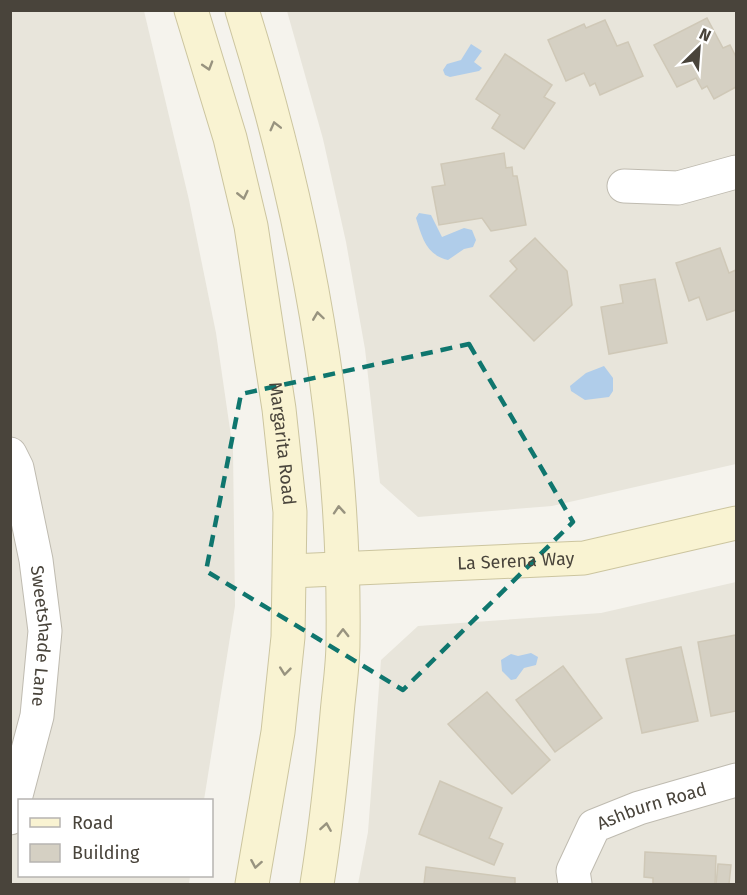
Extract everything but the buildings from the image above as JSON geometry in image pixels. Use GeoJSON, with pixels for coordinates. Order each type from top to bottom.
{"type":"FeatureCollection","features":[{"type":"Feature","properties":{"kind":"main road","name":"Margarita Road"},"geometry":{"type":"LineString","coordinates":[[191,10],[230,138],[251,226],[279,410],[290,512],[291,571],[288,637],[279,732],[252,885]]}},
{"type":"Feature","properties":{"kind":"main road"},"geometry":{"type":"LineString","coordinates":[[242,10],[264,80],[312,280],[330,402],[343,568],[343,645],[329,806],[317,885]]}},
{"type":"Feature","properties":{"kind":"main road","name":"La Serena Way"},"geometry":{"type":"LineString","coordinates":[[291,571],[343,568],[391,569],[584,558],[736,523]]}},
{"type":"Feature","properties":{"kind":"street"},"geometry":{"type":"LineString","coordinates":[[624,186],[678,188],[736,172]]}},
{"type":"Feature","properties":{"kind":"street","name":"Sweetshade Lane"},"geometry":{"type":"LineString","coordinates":[[10,454],[17,468],[33,549],[45,631],[37,716],[10,818]]}},
{"type":"Feature","properties":{"kind":"street","name":"Ashburn Road"},"geometry":{"type":"LineString","coordinates":[[575,885],[573,871],[594,826],[639,808],[736,780]]}},
{"type":"Feature","properties":{"kind":"highlighted area"},"geometry":{"type":"Polygon","coordinates":[[[469,344],[573,522],[403,690],[206,571],[241,394],[469,344]]]}},
{"type":"Feature","properties":{"kind":"shaded area"},"geometry":{"type":"Polygon","coordinates":[[[10,11],[144,11],[189,200],[216,333],[233,450],[235,606],[204,799],[18,799],[18,877],[190,877],[189,884],[11,884],[10,11]]]}},
{"type":"Feature","properties":{"kind":"shaded area"},"geometry":{"type":"Polygon","coordinates":[[[287,11],[736,11],[736,464],[552,506],[418,517],[380,483],[365,349],[346,242],[323,139],[287,11]]]}},
{"type":"Feature","properties":{"kind":"shaded area"},"geometry":{"type":"Polygon","coordinates":[[[736,582],[736,884],[358,884],[368,832],[381,660],[418,626],[601,613],[736,582]]]}},
{"type":"Feature","properties":{"kind":"water"},"geometry":{"type":"Polygon","coordinates":[[[471,44],[482,51],[474,62],[482,68],[479,71],[450,77],[445,75],[443,70],[447,64],[461,60],[471,44]]]}},
{"type":"Feature","properties":{"kind":"water"},"geometry":{"type":"Polygon","coordinates":[[[419,213],[431,215],[442,237],[464,228],[472,230],[476,240],[473,247],[464,249],[448,260],[441,258],[430,250],[420,232],[416,218],[419,213]]]}},
{"type":"Feature","properties":{"kind":"water"},"geometry":{"type":"Polygon","coordinates":[[[604,366],[613,378],[613,391],[609,397],[585,400],[571,391],[570,386],[586,373],[604,366]]]}},
{"type":"Feature","properties":{"kind":"water"},"geometry":{"type":"Polygon","coordinates":[[[531,653],[538,657],[536,665],[524,668],[516,679],[511,680],[502,671],[501,660],[511,654],[518,656],[531,653]]]}}]}
